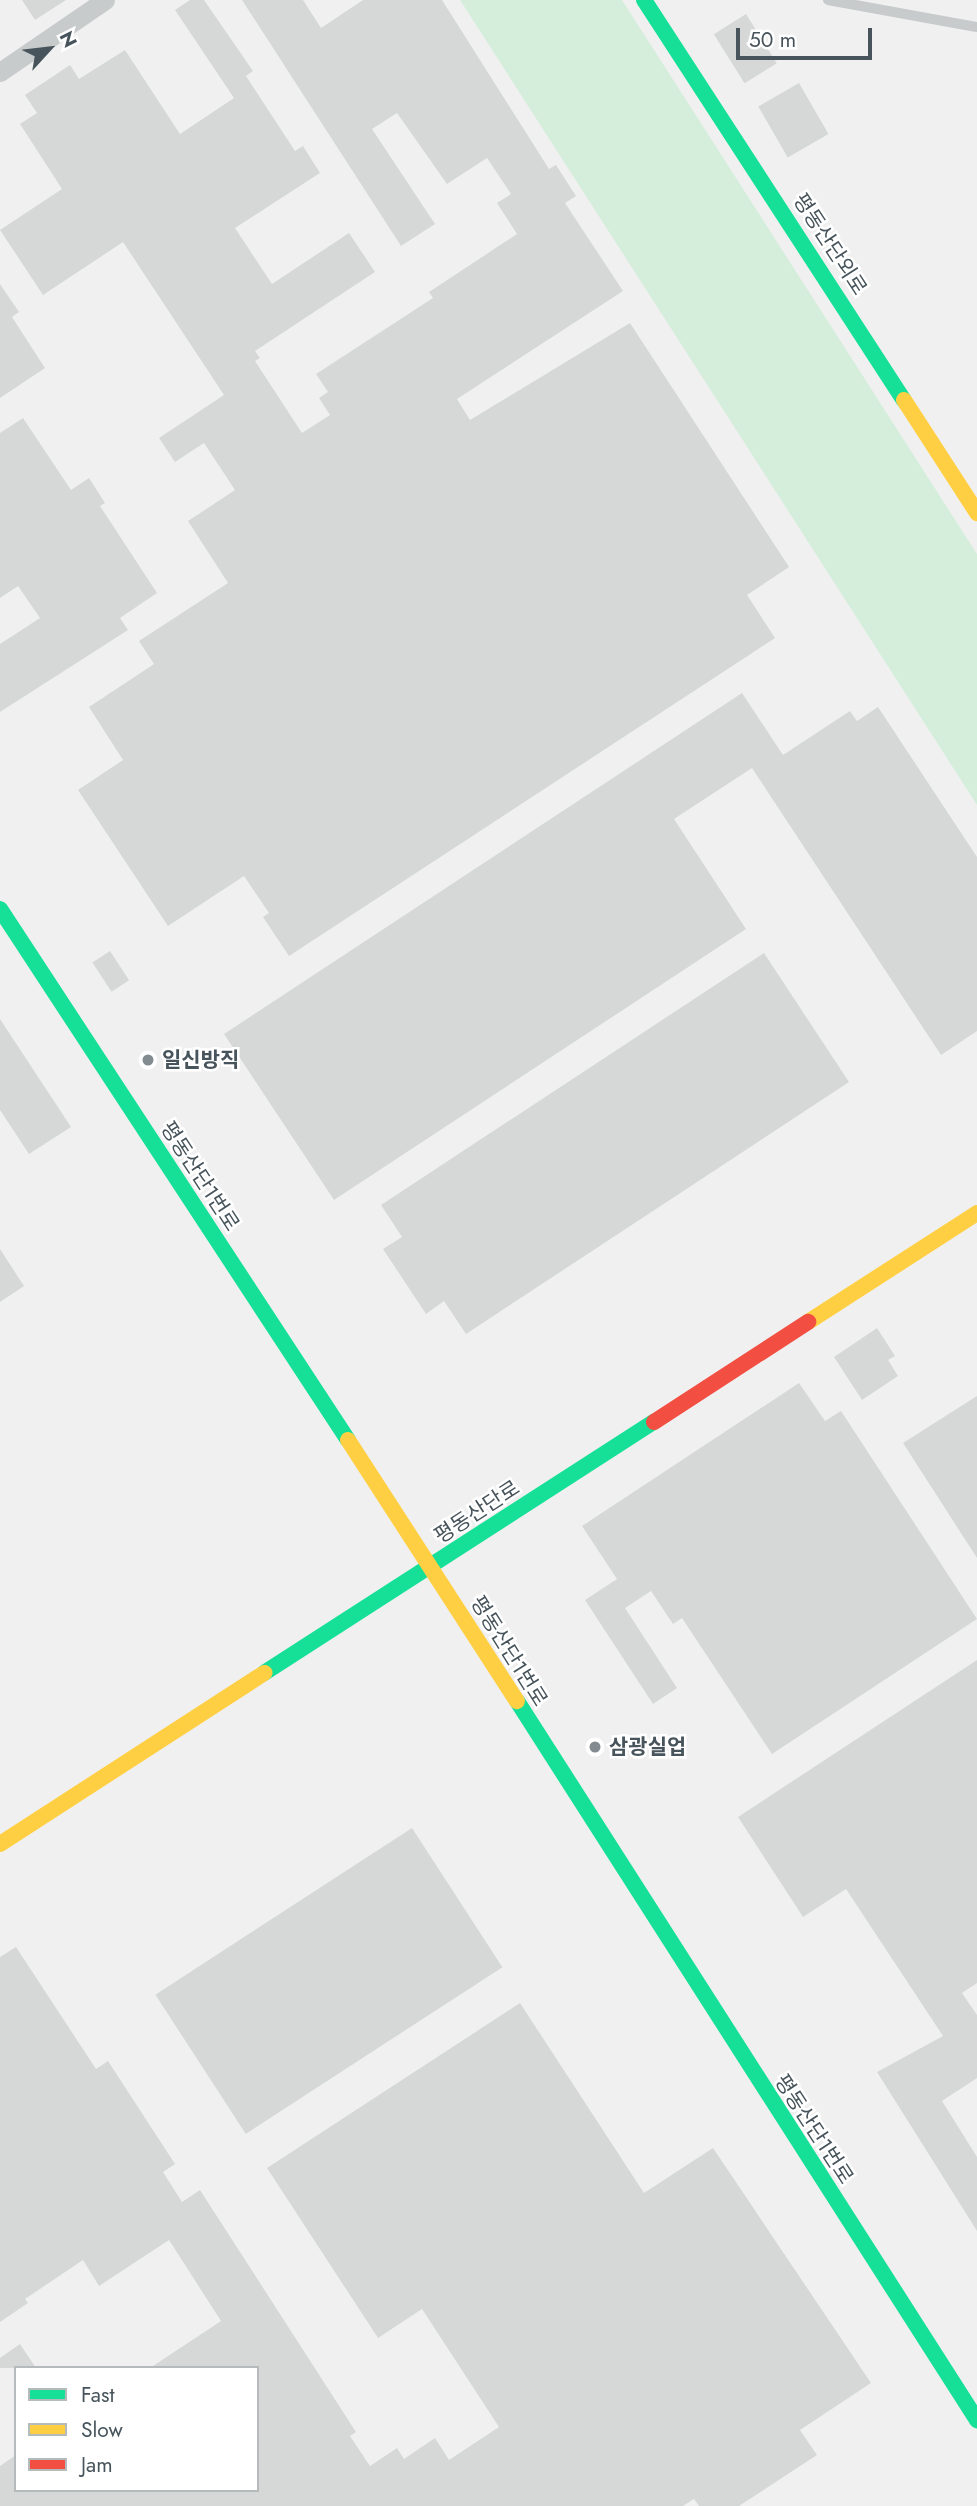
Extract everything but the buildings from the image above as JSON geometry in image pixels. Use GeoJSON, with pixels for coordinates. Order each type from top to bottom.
{"type":"FeatureCollection","features":[{"type":"Feature","properties":{"kind":"street"},"geometry":{"type":"LineString","coordinates":[[0,72],[103,0]]}},
{"type":"Feature","properties":{"kind":"street","name":"평동산단외로"},"geometry":{"type":"LineString","coordinates":[[644,0],[977,513]]}},
{"type":"Feature","properties":{"kind":"street","name":"평동산단1번로"},"geometry":{"type":"LineString","coordinates":[[0,909],[431,1567],[977,2420]]}},
{"type":"Feature","properties":{"kind":"street","name":"평동산단로"},"geometry":{"type":"LineString","coordinates":[[0,1844],[977,1213]]}},
{"type":"Feature","properties":{"kind":"lane"},"geometry":{"type":"LineString","coordinates":[[828,0],[977,27]]}},
{"type":"Feature","properties":{"kind":"green space"},"geometry":{"type":"Polygon","coordinates":[[[460,0],[622,0],[977,554],[977,805],[460,0]]]}},
{"type":"Feature","properties":{"kind":"traffic: fast"},"geometry":{"type":"LineString","coordinates":[[644,0],[904,400]]}},
{"type":"Feature","properties":{"kind":"traffic: fast"},"geometry":{"type":"LineString","coordinates":[[0,909],[348,1440]]}},
{"type":"Feature","properties":{"kind":"traffic: fast"},"geometry":{"type":"LineString","coordinates":[[264,1673],[654,1422]]}},
{"type":"Feature","properties":{"kind":"traffic: fast"},"geometry":{"type":"LineString","coordinates":[[517,1701],[977,2420]]}},
{"type":"Feature","properties":{"kind":"traffic: slow"},"geometry":{"type":"LineString","coordinates":[[904,400],[977,513]]}},
{"type":"Feature","properties":{"kind":"traffic: slow"},"geometry":{"type":"LineString","coordinates":[[808,1322],[977,1213]]}},
{"type":"Feature","properties":{"kind":"traffic: slow"},"geometry":{"type":"LineString","coordinates":[[348,1440],[517,1701]]}},
{"type":"Feature","properties":{"kind":"traffic: slow"},"geometry":{"type":"LineString","coordinates":[[0,1844],[264,1673]]}},
{"type":"Feature","properties":{"kind":"traffic: jam"},"geometry":{"type":"LineString","coordinates":[[654,1422],[808,1322]]}},
{"type":"Feature","properties":{"kind":"place","name":"일신방직"},"geometry":{"type":"Point","coordinates":[148,1060]}},
{"type":"Feature","properties":{"kind":"place","name":"삼광실업"},"geometry":{"type":"Point","coordinates":[595,1747]}}]}
